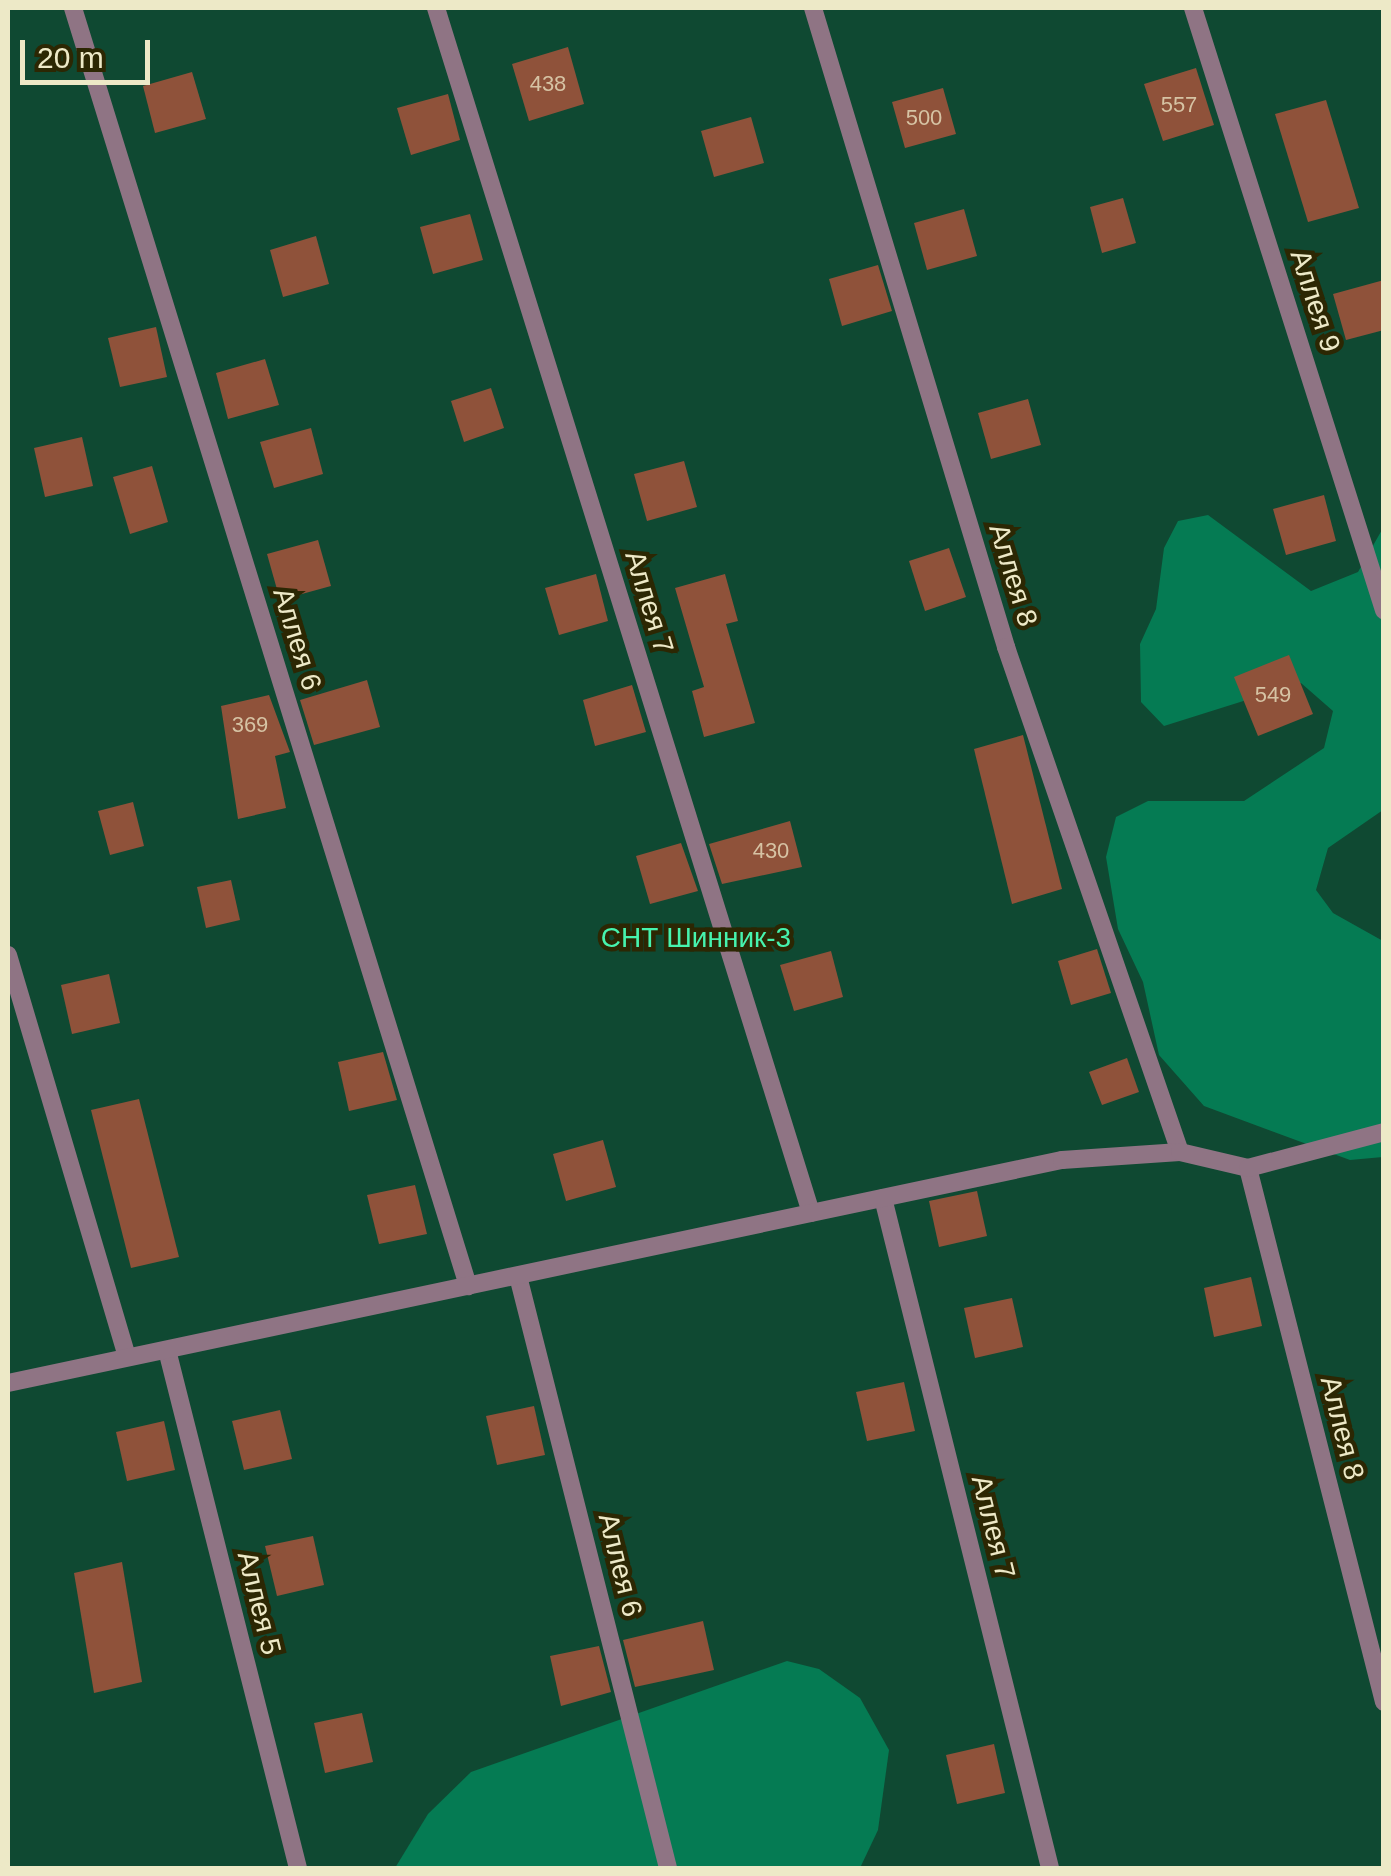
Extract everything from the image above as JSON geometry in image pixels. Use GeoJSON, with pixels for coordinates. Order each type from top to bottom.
{"type":"FeatureCollection","features":[{"type":"Feature","properties":{"kind":"lane","name":"Аллея 6"},"geometry":{"type":"LineString","coordinates":[[72,8],[468,1286]]}},
{"type":"Feature","properties":{"kind":"lane","name":"Аллея 7"},"geometry":{"type":"LineString","coordinates":[[436,8],[811,1214]]}},
{"type":"Feature","properties":{"kind":"lane","name":"Аллея 8"},"geometry":{"type":"LineString","coordinates":[[813,8],[1006,648],[1180,1152]]}},
{"type":"Feature","properties":{"kind":"lane","name":"Аллея 9"},"geometry":{"type":"LineString","coordinates":[[1193,8],[1384,610]]}},
{"type":"Feature","properties":{"kind":"lane"},"geometry":{"type":"LineString","coordinates":[[8,955],[127,1357]]}},
{"type":"Feature","properties":{"kind":"lane"},"geometry":{"type":"LineString","coordinates":[[8,1383],[1062,1160],[1180,1152],[1248,1168],[1384,1132]]}},
{"type":"Feature","properties":{"kind":"lane","name":"Аллея 8"},"geometry":{"type":"LineString","coordinates":[[1248,1168],[1384,1702]]}},
{"type":"Feature","properties":{"kind":"lane","name":"Аллея 7"},"geometry":{"type":"LineString","coordinates":[[883,1198],[1050,1868]]}},
{"type":"Feature","properties":{"kind":"lane","name":"Аллея 6"},"geometry":{"type":"LineString","coordinates":[[518,1276],[668,1868]]}},
{"type":"Feature","properties":{"kind":"lane","name":"Аллея 5"},"geometry":{"type":"LineString","coordinates":[[167,1350],[298,1868]]}},
{"type":"Feature","properties":{"kind":"green space","name":"СНТ Шинник-3"},"geometry":{"type":"Polygon","coordinates":[[[8,8],[1383,8],[1383,1868],[8,1868],[8,8]]]}},
{"type":"Feature","properties":{"kind":"green space"},"geometry":{"type":"Polygon","coordinates":[[[1208,515],[1311,591],[1358,572],[1383,528],[1383,810],[1328,848],[1316,890],[1333,913],[1383,941],[1383,1157],[1350,1160],[1204,1106],[1159,1055],[1143,982],[1118,929],[1106,857],[1116,817],[1148,801],[1244,801],[1324,748],[1333,711],[1301,683],[1164,726],[1141,702],[1140,644],[1156,609],[1164,548],[1178,521],[1208,515]]]}},
{"type":"Feature","properties":{"kind":"green space"},"geometry":{"type":"Polygon","coordinates":[[[787,1661],[819,1669],[860,1698],[889,1750],[878,1830],[860,1868],[395,1868],[428,1814],[471,1772],[787,1661]]]}},
{"type":"Feature","properties":{"kind":"building"},"geometry":{"type":"Polygon","coordinates":[[[568,47],[584,104],[529,121],[512,64],[568,47]]]}},
{"type":"Feature","properties":{"kind":"building"},"geometry":{"type":"Polygon","coordinates":[[[1196,68],[1214,125],[1163,141],[1144,84],[1196,68]]]}},
{"type":"Feature","properties":{"kind":"building"},"geometry":{"type":"Polygon","coordinates":[[[192,72],[206,119],[155,133],[143,86],[192,72]]]}},
{"type":"Feature","properties":{"kind":"building"},"geometry":{"type":"Polygon","coordinates":[[[943,88],[956,134],[905,148],[892,102],[943,88]]]}},
{"type":"Feature","properties":{"kind":"building"},"geometry":{"type":"Polygon","coordinates":[[[448,94],[460,140],[411,155],[397,108],[448,94]]]}},
{"type":"Feature","properties":{"kind":"building"},"geometry":{"type":"Polygon","coordinates":[[[1326,100],[1359,208],[1308,222],[1275,114],[1326,100]]]}},
{"type":"Feature","properties":{"kind":"building"},"geometry":{"type":"Polygon","coordinates":[[[751,117],[764,163],[714,177],[701,131],[751,117]]]}},
{"type":"Feature","properties":{"kind":"building"},"geometry":{"type":"Polygon","coordinates":[[[1123,198],[1136,243],[1102,253],[1090,207],[1123,198]]]}},
{"type":"Feature","properties":{"kind":"building"},"geometry":{"type":"Polygon","coordinates":[[[964,209],[977,256],[927,270],[914,223],[964,209]]]}},
{"type":"Feature","properties":{"kind":"building"},"geometry":{"type":"Polygon","coordinates":[[[470,214],[483,260],[433,274],[420,227],[470,214]]]}},
{"type":"Feature","properties":{"kind":"building"},"geometry":{"type":"Polygon","coordinates":[[[316,236],[329,284],[283,297],[270,250],[316,236]]]}},
{"type":"Feature","properties":{"kind":"building"},"geometry":{"type":"Polygon","coordinates":[[[878,265],[892,311],[842,326],[829,279],[878,265]]]}},
{"type":"Feature","properties":{"kind":"building"},"geometry":{"type":"Polygon","coordinates":[[[1384,280],[1384,330],[1346,340],[1333,294],[1384,280]]]}},
{"type":"Feature","properties":{"kind":"building"},"geometry":{"type":"Polygon","coordinates":[[[156,327],[167,377],[120,387],[108,338],[156,327]]]}},
{"type":"Feature","properties":{"kind":"building"},"geometry":{"type":"Polygon","coordinates":[[[265,359],[279,405],[228,419],[216,373],[265,359]]]}},
{"type":"Feature","properties":{"kind":"building"},"geometry":{"type":"Polygon","coordinates":[[[491,388],[504,428],[464,442],[451,401],[491,388]]]}},
{"type":"Feature","properties":{"kind":"building"},"geometry":{"type":"Polygon","coordinates":[[[1028,399],[1041,445],[991,459],[978,413],[1028,399]]]}},
{"type":"Feature","properties":{"kind":"building"},"geometry":{"type":"Polygon","coordinates":[[[311,428],[323,474],[274,488],[260,442],[311,428]]]}},
{"type":"Feature","properties":{"kind":"building"},"geometry":{"type":"Polygon","coordinates":[[[82,437],[93,486],[45,497],[34,448],[82,437]]]}},
{"type":"Feature","properties":{"kind":"building"},"geometry":{"type":"Polygon","coordinates":[[[684,461],[697,507],[647,521],[634,474],[684,461]]]}},
{"type":"Feature","properties":{"kind":"building"},"geometry":{"type":"Polygon","coordinates":[[[152,466],[168,522],[130,534],[113,477],[152,466]]]}},
{"type":"Feature","properties":{"kind":"building"},"geometry":{"type":"Polygon","coordinates":[[[1324,495],[1336,541],[1286,555],[1273,509],[1324,495]]]}},
{"type":"Feature","properties":{"kind":"building"},"geometry":{"type":"Polygon","coordinates":[[[318,540],[331,586],[280,600],[267,554],[318,540]]]}},
{"type":"Feature","properties":{"kind":"building"},"geometry":{"type":"Polygon","coordinates":[[[949,548],[966,597],[925,611],[909,561],[949,548]]]}},
{"type":"Feature","properties":{"kind":"building"},"geometry":{"type":"Polygon","coordinates":[[[596,574],[608,621],[559,635],[545,588],[596,574]]]}},
{"type":"Feature","properties":{"kind":"building"},"geometry":{"type":"Polygon","coordinates":[[[725,574],[738,621],[726,624],[755,723],[704,737],[692,691],[704,687],[675,588],[725,574]]]}},
{"type":"Feature","properties":{"kind":"building"},"geometry":{"type":"Polygon","coordinates":[[[1289,655],[1313,714],[1258,736],[1234,677],[1289,655]]]}},
{"type":"Feature","properties":{"kind":"building"},"geometry":{"type":"Polygon","coordinates":[[[367,680],[380,727],[314,745],[300,700],[367,680]]]}},
{"type":"Feature","properties":{"kind":"building"},"geometry":{"type":"Polygon","coordinates":[[[632,685],[646,732],[595,746],[583,700],[632,685]]]}},
{"type":"Feature","properties":{"kind":"building"},"geometry":{"type":"Polygon","coordinates":[[[269,695],[290,752],[275,756],[286,808],[238,819],[221,706],[269,695]]]}},
{"type":"Feature","properties":{"kind":"building"},"geometry":{"type":"Polygon","coordinates":[[[1023,735],[1062,889],[1012,904],[974,749],[1023,735]]]}},
{"type":"Feature","properties":{"kind":"building"},"geometry":{"type":"Polygon","coordinates":[[[133,802],[144,846],[110,855],[98,811],[133,802]]]}},
{"type":"Feature","properties":{"kind":"building"},"geometry":{"type":"Polygon","coordinates":[[[790,821],[802,867],[722,884],[709,844],[790,821]]]}},
{"type":"Feature","properties":{"kind":"building"},"geometry":{"type":"Polygon","coordinates":[[[681,843],[698,891],[650,904],[636,856],[681,843]]]}},
{"type":"Feature","properties":{"kind":"building"},"geometry":{"type":"Polygon","coordinates":[[[231,880],[240,920],[206,928],[197,887],[231,880]]]}},
{"type":"Feature","properties":{"kind":"building"},"geometry":{"type":"Polygon","coordinates":[[[1097,949],[1111,993],[1071,1005],[1058,961],[1097,949]]]}},
{"type":"Feature","properties":{"kind":"building"},"geometry":{"type":"Polygon","coordinates":[[[831,951],[843,997],[794,1011],[780,965],[831,951]]]}},
{"type":"Feature","properties":{"kind":"building"},"geometry":{"type":"Polygon","coordinates":[[[109,974],[120,1023],[72,1034],[61,985],[109,974]]]}},
{"type":"Feature","properties":{"kind":"building"},"geometry":{"type":"Polygon","coordinates":[[[383,1052],[397,1100],[349,1111],[338,1062],[383,1052]]]}},
{"type":"Feature","properties":{"kind":"building"},"geometry":{"type":"Polygon","coordinates":[[[1127,1058],[1139,1092],[1102,1105],[1089,1072],[1127,1058]]]}},
{"type":"Feature","properties":{"kind":"building"},"geometry":{"type":"Polygon","coordinates":[[[139,1099],[179,1257],[131,1268],[91,1110],[139,1099]]]}},
{"type":"Feature","properties":{"kind":"building"},"geometry":{"type":"Polygon","coordinates":[[[603,1140],[616,1187],[566,1201],[553,1154],[603,1140]]]}},
{"type":"Feature","properties":{"kind":"building"},"geometry":{"type":"Polygon","coordinates":[[[415,1185],[427,1234],[379,1244],[367,1195],[415,1185]]]}},
{"type":"Feature","properties":{"kind":"building"},"geometry":{"type":"Polygon","coordinates":[[[977,1191],[987,1236],[939,1247],[929,1201],[977,1191]]]}},
{"type":"Feature","properties":{"kind":"building"},"geometry":{"type":"Polygon","coordinates":[[[1251,1277],[1262,1326],[1214,1337],[1204,1288],[1251,1277]]]}},
{"type":"Feature","properties":{"kind":"building"},"geometry":{"type":"Polygon","coordinates":[[[1012,1298],[1023,1347],[975,1358],[964,1308],[1012,1298]]]}},
{"type":"Feature","properties":{"kind":"building"},"geometry":{"type":"Polygon","coordinates":[[[904,1382],[915,1431],[867,1441],[856,1392],[904,1382]]]}},
{"type":"Feature","properties":{"kind":"building"},"geometry":{"type":"Polygon","coordinates":[[[534,1406],[545,1455],[497,1465],[486,1416],[534,1406]]]}},
{"type":"Feature","properties":{"kind":"building"},"geometry":{"type":"Polygon","coordinates":[[[280,1410],[292,1459],[244,1470],[232,1421],[280,1410]]]}},
{"type":"Feature","properties":{"kind":"building"},"geometry":{"type":"Polygon","coordinates":[[[164,1421],[175,1470],[127,1481],[116,1432],[164,1421]]]}},
{"type":"Feature","properties":{"kind":"building"},"geometry":{"type":"Polygon","coordinates":[[[313,1536],[324,1585],[277,1596],[265,1546],[313,1536]]]}},
{"type":"Feature","properties":{"kind":"building"},"geometry":{"type":"Polygon","coordinates":[[[122,1562],[142,1682],[94,1693],[74,1573],[122,1562]]]}},
{"type":"Feature","properties":{"kind":"building"},"geometry":{"type":"Polygon","coordinates":[[[703,1621],[714,1670],[635,1687],[623,1640],[703,1621]]]}},
{"type":"Feature","properties":{"kind":"building"},"geometry":{"type":"Polygon","coordinates":[[[599,1646],[611,1692],[561,1706],[550,1656],[599,1646]]]}},
{"type":"Feature","properties":{"kind":"building"},"geometry":{"type":"Polygon","coordinates":[[[362,1713],[373,1762],[325,1773],[314,1723],[362,1713]]]}},
{"type":"Feature","properties":{"kind":"building"},"geometry":{"type":"Polygon","coordinates":[[[994,1744],[1005,1793],[957,1804],[946,1755],[994,1744]]]}}]}
